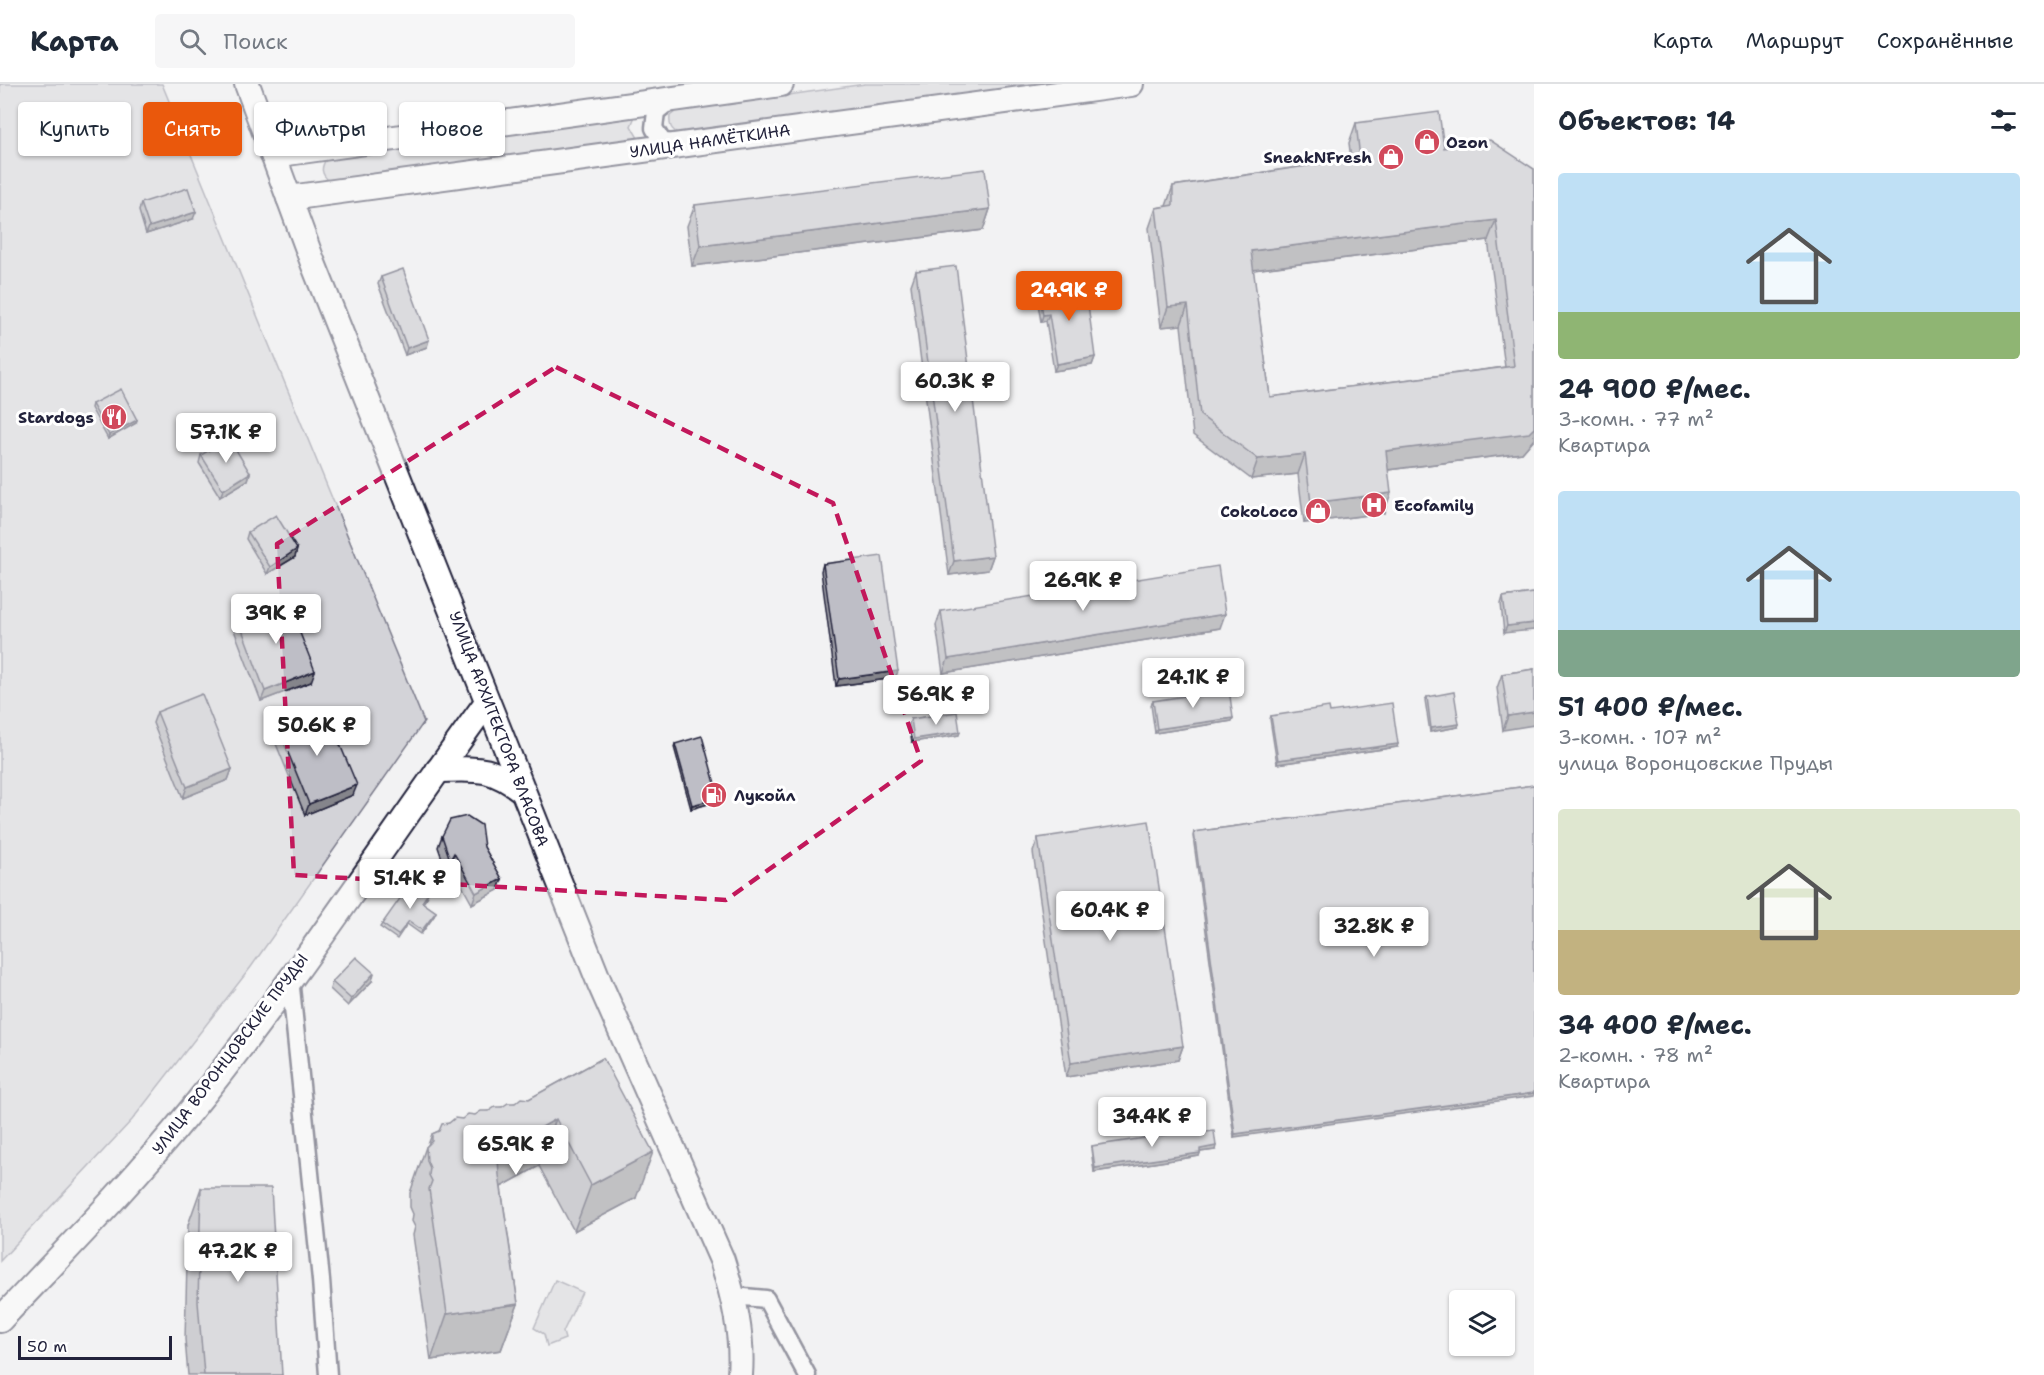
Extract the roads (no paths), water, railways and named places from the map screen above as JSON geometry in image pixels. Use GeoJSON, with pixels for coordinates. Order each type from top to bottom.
{"type":"FeatureCollection","features":[{"type":"Feature","properties":{"kind":"street","name":"УЛИЦА АРХИТЕКТОРА ВЛАСОВА"},"geometry":{"type":"LineString","coordinates":[[247,84],[254,103]]}},
{"type":"Feature","properties":{"kind":"street"},"geometry":{"type":"LineString","coordinates":[[387,139],[781,84]]}},
{"type":"Feature","properties":{"kind":"street","name":"УЛИЦА НАМЁТКИНА"},"geometry":{"type":"LineString","coordinates":[[289,198],[1131,84]]}},
{"type":"Feature","properties":{"kind":"street"},"geometry":{"type":"LineString","coordinates":[[675,99],[667,101],[656,112],[654,128],[662,141],[678,145]]}},
{"type":"Feature","properties":{"kind":"street","name":"УЛИЦА АРХИТЕКТОРА ВЛАСОВА"},"geometry":{"type":"LineString","coordinates":[[273,156],[600,984],[708,1224],[733,1296],[742,1349],[740,1375]]}},
{"type":"Feature","properties":{"kind":"street","name":"УЛИЦА ВОРОНЦОВСКИЕ ПРУДЫ"},"geometry":{"type":"LineString","coordinates":[[0,1320],[150,1159],[290,978],[487,702]]}},
{"type":"Feature","properties":{"kind":"street"},"geometry":{"type":"LineString","coordinates":[[438,770],[480,769],[501,775],[523,791]]}},
{"type":"Feature","properties":{"kind":"street"},"geometry":{"type":"LineString","coordinates":[[290,978],[321,1280],[328,1375]]}},
{"type":"Feature","properties":{"kind":"street"},"geometry":{"type":"LineString","coordinates":[[733,1296],[766,1299],[807,1375]]}},
{"type":"Feature","properties":{"kind":"place","name":"Ozon"},"geometry":{"type":"Point","coordinates":[1427,142]}},
{"type":"Feature","properties":{"kind":"place","name":"SneakNFresh"},"geometry":{"type":"Point","coordinates":[1391,157]}},
{"type":"Feature","properties":{"kind":"place","name":"Stardogs"},"geometry":{"type":"Point","coordinates":[114,417]}},
{"type":"Feature","properties":{"kind":"place","name":"Ecofamily"},"geometry":{"type":"Point","coordinates":[1374,505]}},
{"type":"Feature","properties":{"kind":"place","name":"CokoLoco"},"geometry":{"type":"Point","coordinates":[1318,511]}},
{"type":"Feature","properties":{"kind":"place","name":"Лукойл"},"geometry":{"type":"Point","coordinates":[714,795]}}]}
